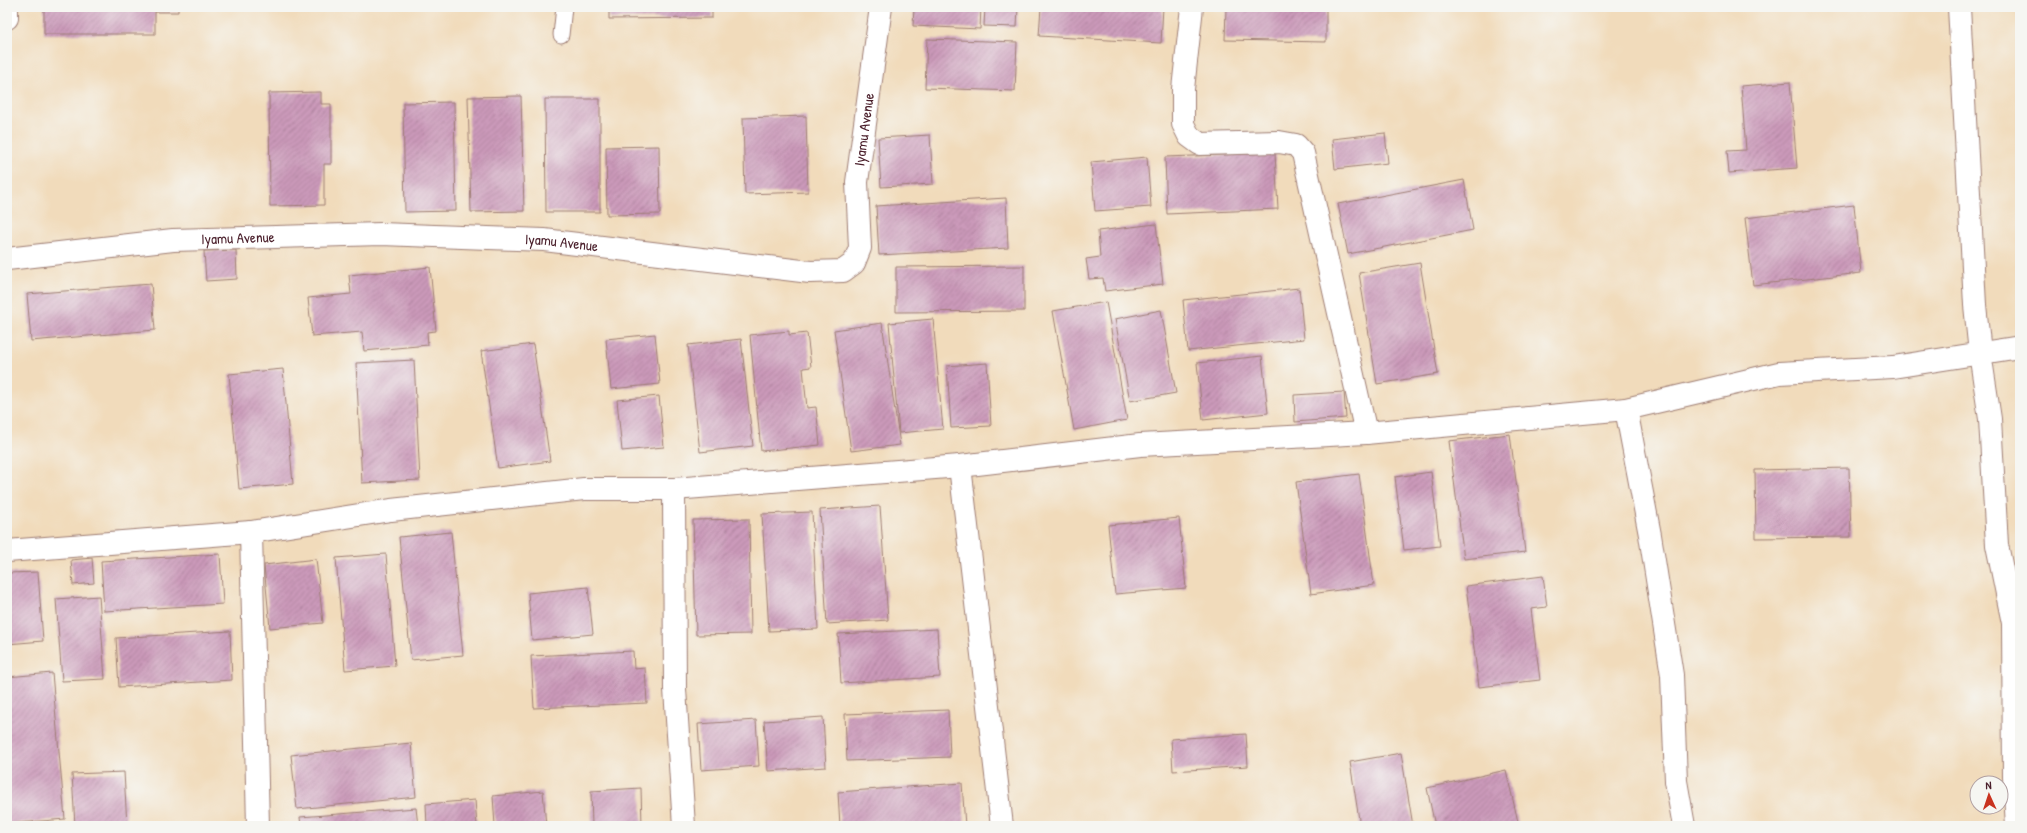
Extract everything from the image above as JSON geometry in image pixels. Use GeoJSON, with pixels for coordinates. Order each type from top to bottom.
{"type":"FeatureCollection","features":[{"type":"Feature","properties":{"kind":"street"},"geometry":{"type":"LineString","coordinates":[[7,7],[7,18]]}},
{"type":"Feature","properties":{"kind":"street","name":"Iyamu Avenue"},"geometry":{"type":"LineString","coordinates":[[7,259],[173,240],[381,234],[544,240],[810,272],[843,271],[854,263],[860,248],[857,182],[881,7]]}},
{"type":"Feature","properties":{"kind":"street"},"geometry":{"type":"LineString","coordinates":[[1192,7],[1183,89],[1183,124],[1189,136],[1200,144],[1279,142],[1296,145],[1303,153],[1366,433]]}},
{"type":"Feature","properties":{"kind":"street"},"geometry":{"type":"LineString","coordinates":[[1959,7],[1972,263],[1980,353],[1990,419],[1997,545],[2016,622],[2014,777],[2017,826]]}},
{"type":"Feature","properties":{"kind":"street"},"geometry":{"type":"LineString","coordinates":[[7,551],[251,532],[391,510],[584,490],[674,489],[960,466],[1140,445],[1366,433],[1626,409],[1779,373],[1893,367],[2020,347]]}},
{"type":"Feature","properties":{"kind":"street"},"geometry":{"type":"LineString","coordinates":[[1626,409],[1650,535],[1672,675],[1676,781],[1684,826]]}},
{"type":"Feature","properties":{"kind":"street"},"geometry":{"type":"LineString","coordinates":[[960,466],[1002,826]]}},
{"type":"Feature","properties":{"kind":"street"},"geometry":{"type":"LineString","coordinates":[[674,489],[675,689],[684,826]]}},
{"type":"Feature","properties":{"kind":"street"},"geometry":{"type":"LineString","coordinates":[[251,532],[258,826]]}},
{"type":"Feature","properties":{"kind":"lane"},"geometry":{"type":"LineString","coordinates":[[561,35],[564,7]]}},
{"type":"Feature","properties":{"kind":"building"},"geometry":{"type":"Polygon","coordinates":[[[44,7],[178,7],[178,12],[155,12],[155,34],[44,34],[44,7]]]}},
{"type":"Feature","properties":{"kind":"building"},"geometry":{"type":"Polygon","coordinates":[[[609,7],[712,7],[712,18],[609,19],[609,7]]]}},
{"type":"Feature","properties":{"kind":"building"},"geometry":{"type":"Polygon","coordinates":[[[914,7],[981,7],[980,29],[913,26],[914,7]]]}},
{"type":"Feature","properties":{"kind":"building"},"geometry":{"type":"Polygon","coordinates":[[[985,7],[1018,7],[1017,27],[984,26],[985,7]]]}},
{"type":"Feature","properties":{"kind":"building"},"geometry":{"type":"Polygon","coordinates":[[[1041,7],[1163,7],[1161,43],[1039,36],[1041,7]]]}},
{"type":"Feature","properties":{"kind":"building"},"geometry":{"type":"Polygon","coordinates":[[[1326,7],[1326,42],[1225,40],[1226,8],[1326,7]]]}},
{"type":"Feature","properties":{"kind":"building"},"geometry":{"type":"Polygon","coordinates":[[[927,39],[1017,42],[1015,91],[925,88],[927,39]]]}},
{"type":"Feature","properties":{"kind":"building"},"geometry":{"type":"Polygon","coordinates":[[[1790,82],[1797,168],[1729,173],[1727,151],[1746,150],[1741,86],[1790,82]]]}},
{"type":"Feature","properties":{"kind":"building"},"geometry":{"type":"Polygon","coordinates":[[[321,92],[321,104],[331,104],[331,164],[324,164],[324,205],[270,206],[269,93],[321,92]]]}},
{"type":"Feature","properties":{"kind":"building"},"geometry":{"type":"Polygon","coordinates":[[[521,96],[524,211],[471,212],[468,97],[521,96]]]}},
{"type":"Feature","properties":{"kind":"building"},"geometry":{"type":"Polygon","coordinates":[[[545,99],[600,99],[600,212],[546,212],[545,99]]]}},
{"type":"Feature","properties":{"kind":"building"},"geometry":{"type":"Polygon","coordinates":[[[454,102],[456,211],[405,212],[403,103],[454,102]]]}},
{"type":"Feature","properties":{"kind":"building"},"geometry":{"type":"Polygon","coordinates":[[[806,116],[808,192],[745,194],[743,118],[806,116]]]}},
{"type":"Feature","properties":{"kind":"building"},"geometry":{"type":"Polygon","coordinates":[[[1385,133],[1388,163],[1335,169],[1332,139],[1385,133]]]}},
{"type":"Feature","properties":{"kind":"building"},"geometry":{"type":"Polygon","coordinates":[[[930,135],[933,184],[881,187],[878,138],[930,135]]]}},
{"type":"Feature","properties":{"kind":"building"},"geometry":{"type":"Polygon","coordinates":[[[659,146],[660,214],[607,215],[606,147],[659,146]]]}},
{"type":"Feature","properties":{"kind":"building"},"geometry":{"type":"Polygon","coordinates":[[[1275,153],[1278,209],[1167,214],[1165,157],[1275,153]]]}},
{"type":"Feature","properties":{"kind":"building"},"geometry":{"type":"Polygon","coordinates":[[[1147,157],[1151,207],[1095,211],[1091,162],[1147,157]]]}},
{"type":"Feature","properties":{"kind":"building"},"geometry":{"type":"Polygon","coordinates":[[[1464,180],[1473,230],[1348,254],[1338,204],[1464,180]]]}},
{"type":"Feature","properties":{"kind":"building"},"geometry":{"type":"Polygon","coordinates":[[[1006,198],[1008,248],[879,255],[876,206],[1006,198]]]}},
{"type":"Feature","properties":{"kind":"building"},"geometry":{"type":"Polygon","coordinates":[[[1854,205],[1861,273],[1753,285],[1745,218],[1854,205]]]}},
{"type":"Feature","properties":{"kind":"building"},"geometry":{"type":"Polygon","coordinates":[[[1156,224],[1163,284],[1105,291],[1103,278],[1089,279],[1086,259],[1100,257],[1098,231],[1156,224]]]}},
{"type":"Feature","properties":{"kind":"building"},"geometry":{"type":"Polygon","coordinates":[[[236,250],[237,279],[206,281],[204,251],[236,250]]]}},
{"type":"Feature","properties":{"kind":"building"},"geometry":{"type":"Polygon","coordinates":[[[1420,263],[1438,374],[1377,384],[1359,273],[1420,263]]]}},
{"type":"Feature","properties":{"kind":"building"},"geometry":{"type":"Polygon","coordinates":[[[1024,266],[1024,311],[896,312],[896,267],[1024,266]]]}},
{"type":"Feature","properties":{"kind":"building"},"geometry":{"type":"Polygon","coordinates":[[[430,267],[436,331],[427,332],[428,345],[364,351],[362,332],[312,336],[308,298],[351,294],[349,275],[430,267]]]}},
{"type":"Feature","properties":{"kind":"building"},"geometry":{"type":"Polygon","coordinates":[[[151,284],[155,330],[31,341],[27,294],[151,284]]]}},
{"type":"Feature","properties":{"kind":"building"},"geometry":{"type":"Polygon","coordinates":[[[1299,288],[1304,339],[1188,351],[1183,300],[1299,288]]]}},
{"type":"Feature","properties":{"kind":"building"},"geometry":{"type":"Polygon","coordinates":[[[1106,302],[1127,420],[1074,430],[1053,311],[1106,302]]]}},
{"type":"Feature","properties":{"kind":"building"},"geometry":{"type":"Polygon","coordinates":[[[1161,310],[1176,393],[1130,401],[1115,319],[1161,310]]]}},
{"type":"Feature","properties":{"kind":"building"},"geometry":{"type":"Polygon","coordinates":[[[933,319],[943,429],[899,433],[889,323],[933,319]]]}},
{"type":"Feature","properties":{"kind":"building"},"geometry":{"type":"Polygon","coordinates":[[[882,323],[900,445],[851,451],[834,330],[882,323]]]}},
{"type":"Feature","properties":{"kind":"building"},"geometry":{"type":"Polygon","coordinates":[[[789,331],[789,335],[807,333],[811,367],[803,368],[807,408],[816,407],[820,445],[761,451],[750,335],[789,331]]]}},
{"type":"Feature","properties":{"kind":"building"},"geometry":{"type":"Polygon","coordinates":[[[655,334],[660,384],[611,389],[606,339],[655,334]]]}},
{"type":"Feature","properties":{"kind":"building"},"geometry":{"type":"Polygon","coordinates":[[[741,339],[753,446],[700,452],[688,345],[741,339]]]}},
{"type":"Feature","properties":{"kind":"building"},"geometry":{"type":"Polygon","coordinates":[[[533,344],[550,461],[498,468],[481,351],[533,344]]]}},
{"type":"Feature","properties":{"kind":"building"},"geometry":{"type":"Polygon","coordinates":[[[1262,356],[1268,413],[1203,420],[1197,363],[1262,356]]]}},
{"type":"Feature","properties":{"kind":"building"},"geometry":{"type":"Polygon","coordinates":[[[414,360],[420,480],[362,483],[356,363],[414,360]]]}},
{"type":"Feature","properties":{"kind":"building"},"geometry":{"type":"Polygon","coordinates":[[[987,363],[991,426],[951,428],[947,366],[987,363]]]}},
{"type":"Feature","properties":{"kind":"building"},"geometry":{"type":"Polygon","coordinates":[[[283,369],[293,484],[239,489],[229,374],[283,369]]]}},
{"type":"Feature","properties":{"kind":"building"},"geometry":{"type":"Polygon","coordinates":[[[1344,392],[1346,418],[1295,422],[1294,395],[1344,392]]]}},
{"type":"Feature","properties":{"kind":"building"},"geometry":{"type":"Polygon","coordinates":[[[659,396],[664,447],[622,451],[617,400],[659,396]]]}},
{"type":"Feature","properties":{"kind":"building"},"geometry":{"type":"Polygon","coordinates":[[[1510,434],[1525,552],[1464,559],[1449,441],[1510,434]]]}},
{"type":"Feature","properties":{"kind":"building"},"geometry":{"type":"Polygon","coordinates":[[[1849,468],[1851,537],[1756,538],[1755,470],[1849,468]]]}},
{"type":"Feature","properties":{"kind":"building"},"geometry":{"type":"Polygon","coordinates":[[[1431,472],[1440,546],[1404,550],[1395,477],[1431,472]]]}},
{"type":"Feature","properties":{"kind":"building"},"geometry":{"type":"Polygon","coordinates":[[[1359,474],[1374,585],[1311,594],[1296,482],[1359,474]]]}},
{"type":"Feature","properties":{"kind":"building"},"geometry":{"type":"Polygon","coordinates":[[[880,506],[888,620],[827,624],[820,510],[880,506]]]}},
{"type":"Feature","properties":{"kind":"building"},"geometry":{"type":"Polygon","coordinates":[[[812,512],[818,629],[769,631],[762,514],[812,512]]]}},
{"type":"Feature","properties":{"kind":"building"},"geometry":{"type":"Polygon","coordinates":[[[1179,518],[1186,588],[1115,594],[1108,525],[1179,518]]]}},
{"type":"Feature","properties":{"kind":"building"},"geometry":{"type":"Polygon","coordinates":[[[749,519],[751,634],[696,635],[693,520],[749,519]]]}},
{"type":"Feature","properties":{"kind":"building"},"geometry":{"type":"Polygon","coordinates":[[[451,532],[463,655],[411,660],[399,537],[451,532]]]}},
{"type":"Feature","properties":{"kind":"building"},"geometry":{"type":"Polygon","coordinates":[[[220,554],[223,604],[104,611],[101,561],[220,554]]]}},
{"type":"Feature","properties":{"kind":"building"},"geometry":{"type":"Polygon","coordinates":[[[386,554],[395,666],[345,670],[336,558],[386,554]]]}},
{"type":"Feature","properties":{"kind":"building"},"geometry":{"type":"Polygon","coordinates":[[[92,558],[94,583],[73,585],[71,560],[92,558]]]}},
{"type":"Feature","properties":{"kind":"building"},"geometry":{"type":"Polygon","coordinates":[[[316,559],[323,623],[270,628],[264,565],[316,559]]]}},
{"type":"Feature","properties":{"kind":"building"},"geometry":{"type":"Polygon","coordinates":[[[38,572],[43,641],[7,644],[7,573],[38,572]]]}},
{"type":"Feature","properties":{"kind":"building"},"geometry":{"type":"Polygon","coordinates":[[[1543,576],[1547,607],[1531,609],[1540,680],[1479,687],[1466,586],[1543,576]]]}},
{"type":"Feature","properties":{"kind":"building"},"geometry":{"type":"Polygon","coordinates":[[[588,587],[593,634],[532,640],[528,593],[588,587]]]}},
{"type":"Feature","properties":{"kind":"building"},"geometry":{"type":"Polygon","coordinates":[[[99,596],[105,679],[62,681],[56,599],[99,596]]]}},
{"type":"Feature","properties":{"kind":"building"},"geometry":{"type":"Polygon","coordinates":[[[937,629],[940,677],[841,683],[838,634],[937,629]]]}},
{"type":"Feature","properties":{"kind":"building"},"geometry":{"type":"Polygon","coordinates":[[[230,631],[232,680],[119,687],[116,638],[230,631]]]}},
{"type":"Feature","properties":{"kind":"building"},"geometry":{"type":"Polygon","coordinates":[[[633,651],[634,669],[645,668],[647,703],[534,708],[531,656],[633,651]]]}},
{"type":"Feature","properties":{"kind":"building"},"geometry":{"type":"Polygon","coordinates":[[[52,673],[65,819],[7,824],[7,677],[52,673]]]}},
{"type":"Feature","properties":{"kind":"building"},"geometry":{"type":"Polygon","coordinates":[[[948,710],[950,757],[847,761],[845,714],[948,710]]]}},
{"type":"Feature","properties":{"kind":"building"},"geometry":{"type":"Polygon","coordinates":[[[823,717],[826,767],[768,771],[764,721],[823,717]]]}},
{"type":"Feature","properties":{"kind":"building"},"geometry":{"type":"Polygon","coordinates":[[[756,720],[759,766],[701,770],[698,724],[756,720]]]}},
{"type":"Feature","properties":{"kind":"building"},"geometry":{"type":"Polygon","coordinates":[[[1246,734],[1248,766],[1173,771],[1171,739],[1246,734]]]}},
{"type":"Feature","properties":{"kind":"building"},"geometry":{"type":"Polygon","coordinates":[[[411,743],[416,797],[297,809],[291,755],[411,743]]]}},
{"type":"Feature","properties":{"kind":"building"},"geometry":{"type":"Polygon","coordinates":[[[1401,753],[1413,826],[1360,826],[1350,762],[1401,753]]]}},
{"type":"Feature","properties":{"kind":"building"},"geometry":{"type":"Polygon","coordinates":[[[1506,770],[1519,826],[1435,826],[1427,788],[1506,770]]]}},
{"type":"Feature","properties":{"kind":"building"},"geometry":{"type":"Polygon","coordinates":[[[124,772],[127,826],[75,826],[72,774],[124,772]]]}},
{"type":"Feature","properties":{"kind":"building"},"geometry":{"type":"Polygon","coordinates":[[[962,783],[965,826],[840,826],[838,792],[962,783]]]}},
{"type":"Feature","properties":{"kind":"building"},"geometry":{"type":"Polygon","coordinates":[[[641,788],[642,826],[592,826],[591,791],[641,788]]]}},
{"type":"Feature","properties":{"kind":"building"},"geometry":{"type":"Polygon","coordinates":[[[543,791],[546,826],[495,826],[493,796],[543,791]]]}},
{"type":"Feature","properties":{"kind":"building"},"geometry":{"type":"Polygon","coordinates":[[[475,800],[477,826],[427,826],[426,804],[475,800]]]}},
{"type":"Feature","properties":{"kind":"building"},"geometry":{"type":"Polygon","coordinates":[[[416,808],[418,826],[301,826],[300,817],[416,808]]]}}]}
